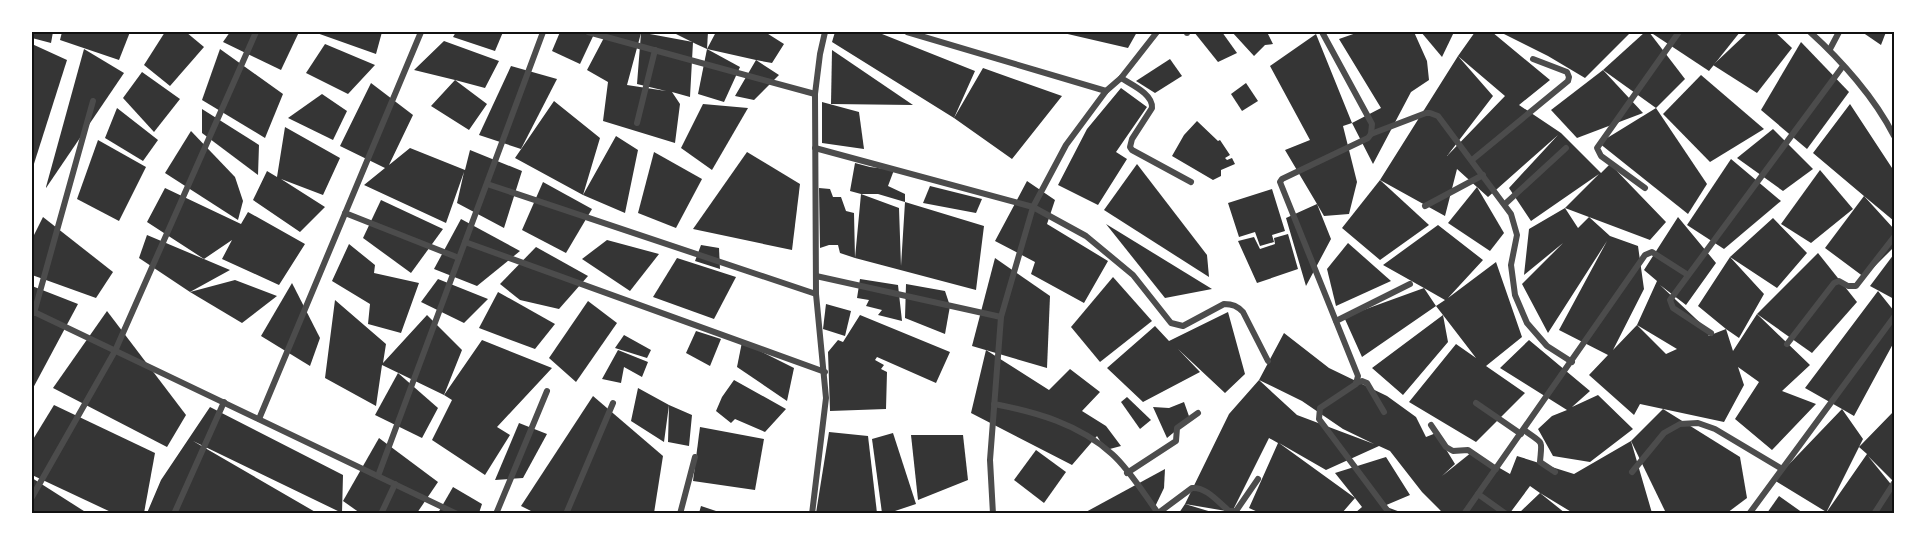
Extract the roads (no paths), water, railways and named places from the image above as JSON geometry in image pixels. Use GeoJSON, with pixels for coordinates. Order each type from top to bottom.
{"type":"FeatureCollection","features":[{"type":"Feature","properties":{"kind":"street"},"geometry":{"type":"LineString","coordinates":[[32,497],[115,351],[256,32]]}},
{"type":"Feature","properties":{"kind":"street"},"geometry":{"type":"LineString","coordinates":[[259,419],[422,32]]}},
{"type":"Feature","properties":{"kind":"street"},"geometry":{"type":"LineString","coordinates":[[378,476],[543,32]]}},
{"type":"Feature","properties":{"kind":"street"},"geometry":{"type":"LineString","coordinates":[[588,32],[815,94]]}},
{"type":"Feature","properties":{"kind":"street"},"geometry":{"type":"LineString","coordinates":[[812,513],[824,424],[825,372],[816,294],[815,94],[825,32]]}},
{"type":"Feature","properties":{"kind":"street"},"geometry":{"type":"LineString","coordinates":[[907,32],[1106,91]]}},
{"type":"Feature","properties":{"kind":"street"},"geometry":{"type":"LineString","coordinates":[[992,513],[990,460],[1001,317],[1033,207],[1066,145],[1106,91],[1121,78],[1157,32]]}},
{"type":"Feature","properties":{"kind":"street"},"geometry":{"type":"LineString","coordinates":[[1322,32],[1372,124],[1371,134]]}},
{"type":"Feature","properties":{"kind":"street"},"geometry":{"type":"LineString","coordinates":[[1645,188],[1601,156],[1597,148],[1679,32]]}},
{"type":"Feature","properties":{"kind":"street"},"geometry":{"type":"LineString","coordinates":[[1810,32],[1830,49],[1883,115],[1894,136]]}},
{"type":"Feature","properties":{"kind":"street"},"geometry":{"type":"LineString","coordinates":[[1830,49],[1839,32]]}},
{"type":"Feature","properties":{"kind":"street"},"geometry":{"type":"LineString","coordinates":[[637,123],[655,50]]}},
{"type":"Feature","properties":{"kind":"street"},"geometry":{"type":"LineString","coordinates":[[1472,160],[1568,81],[1567,72],[1533,59]]}},
{"type":"Feature","properties":{"kind":"street"},"geometry":{"type":"LineString","coordinates":[[1711,333],[1673,308],[1672,296],[1843,66]]}},
{"type":"Feature","properties":{"kind":"street"},"geometry":{"type":"LineString","coordinates":[[1121,78],[1149,97],[1152,104],[1152,108],[1132,139],[1130,147],[1132,150],[1191,182]]}},
{"type":"Feature","properties":{"kind":"street"},"geometry":{"type":"LineString","coordinates":[[93,101],[33,312],[457,513]]}},
{"type":"Feature","properties":{"kind":"street"},"geometry":{"type":"LineString","coordinates":[[1356,384],[1358,376],[1281,193],[1281,180],[1368,138],[1371,134],[1426,113],[1435,114],[1505,204],[1516,224],[1517,235],[1511,265],[1515,295],[1527,323],[1546,346],[1572,362]]}},
{"type":"Feature","properties":{"kind":"street"},"geometry":{"type":"LineString","coordinates":[[815,148],[1033,207],[1086,236],[1133,275],[1171,323],[1176,326],[1183,326],[1224,304],[1238,307],[1268,361]]}},
{"type":"Feature","properties":{"kind":"street"},"geometry":{"type":"LineString","coordinates":[[1505,204],[1566,148]]}},
{"type":"Feature","properties":{"kind":"street"},"geometry":{"type":"LineString","coordinates":[[1425,206],[1483,175]]}},
{"type":"Feature","properties":{"kind":"street"},"geometry":{"type":"LineString","coordinates":[[487,184],[816,294]]}},
{"type":"Feature","properties":{"kind":"street"},"geometry":{"type":"LineString","coordinates":[[345,213],[459,258]]}},
{"type":"Feature","properties":{"kind":"street"},"geometry":{"type":"LineString","coordinates":[[1787,344],[1834,283],[1843,282],[1848,286],[1856,285],[1894,237]]}},
{"type":"Feature","properties":{"kind":"street"},"geometry":{"type":"LineString","coordinates":[[465,242],[825,372]]}},
{"type":"Feature","properties":{"kind":"street"},"geometry":{"type":"LineString","coordinates":[[1464,513],[1648,253],[1656,254],[1688,275]]}},
{"type":"Feature","properties":{"kind":"street"},"geometry":{"type":"LineString","coordinates":[[816,276],[1001,317]]}},
{"type":"Feature","properties":{"kind":"street"},"geometry":{"type":"LineString","coordinates":[[1336,321],[1410,284]]}},
{"type":"Feature","properties":{"kind":"street"},"geometry":{"type":"LineString","coordinates":[[1749,513],[1894,317]]}},
{"type":"Feature","properties":{"kind":"street"},"geometry":{"type":"LineString","coordinates":[[1384,412],[1367,383],[1362,381],[1320,408],[1319,419],[1386,512]]}},
{"type":"Feature","properties":{"kind":"street"},"geometry":{"type":"LineString","coordinates":[[496,513],[547,391]]}},
{"type":"Feature","properties":{"kind":"street"},"geometry":{"type":"LineString","coordinates":[[174,513],[224,402]]}},
{"type":"Feature","properties":{"kind":"street"},"geometry":{"type":"LineString","coordinates":[[566,513],[613,403]]}},
{"type":"Feature","properties":{"kind":"street"},"geometry":{"type":"LineString","coordinates":[[1476,403],[1542,445],[1540,462],[1555,472]]}},
{"type":"Feature","properties":{"kind":"street"},"geometry":{"type":"LineString","coordinates":[[994,404],[1037,412],[1077,429],[1113,454],[1158,513],[1192,488],[1204,490],[1229,511],[1236,511],[1258,479]]}},
{"type":"Feature","properties":{"kind":"street"},"geometry":{"type":"LineString","coordinates":[[1127,473],[1174,442],[1177,439],[1177,428],[1198,413]]}},
{"type":"Feature","properties":{"kind":"street"},"geometry":{"type":"LineString","coordinates":[[1632,472],[1664,433],[1680,424],[1698,423],[1715,429],[1782,469]]}},
{"type":"Feature","properties":{"kind":"street"},"geometry":{"type":"LineString","coordinates":[[1431,425],[1446,447],[1453,451],[1468,450],[1496,468]]}},
{"type":"Feature","properties":{"kind":"street"},"geometry":{"type":"LineString","coordinates":[[680,513],[695,457]]}},
{"type":"Feature","properties":{"kind":"street"},"geometry":{"type":"LineString","coordinates":[[1874,513],[1894,483]]}},
{"type":"Feature","properties":{"kind":"street"},"geometry":{"type":"LineString","coordinates":[[381,513],[395,484]]}},
{"type":"Feature","properties":{"kind":"street"},"geometry":{"type":"LineString","coordinates":[[1478,494],[1506,513]]}}]}
